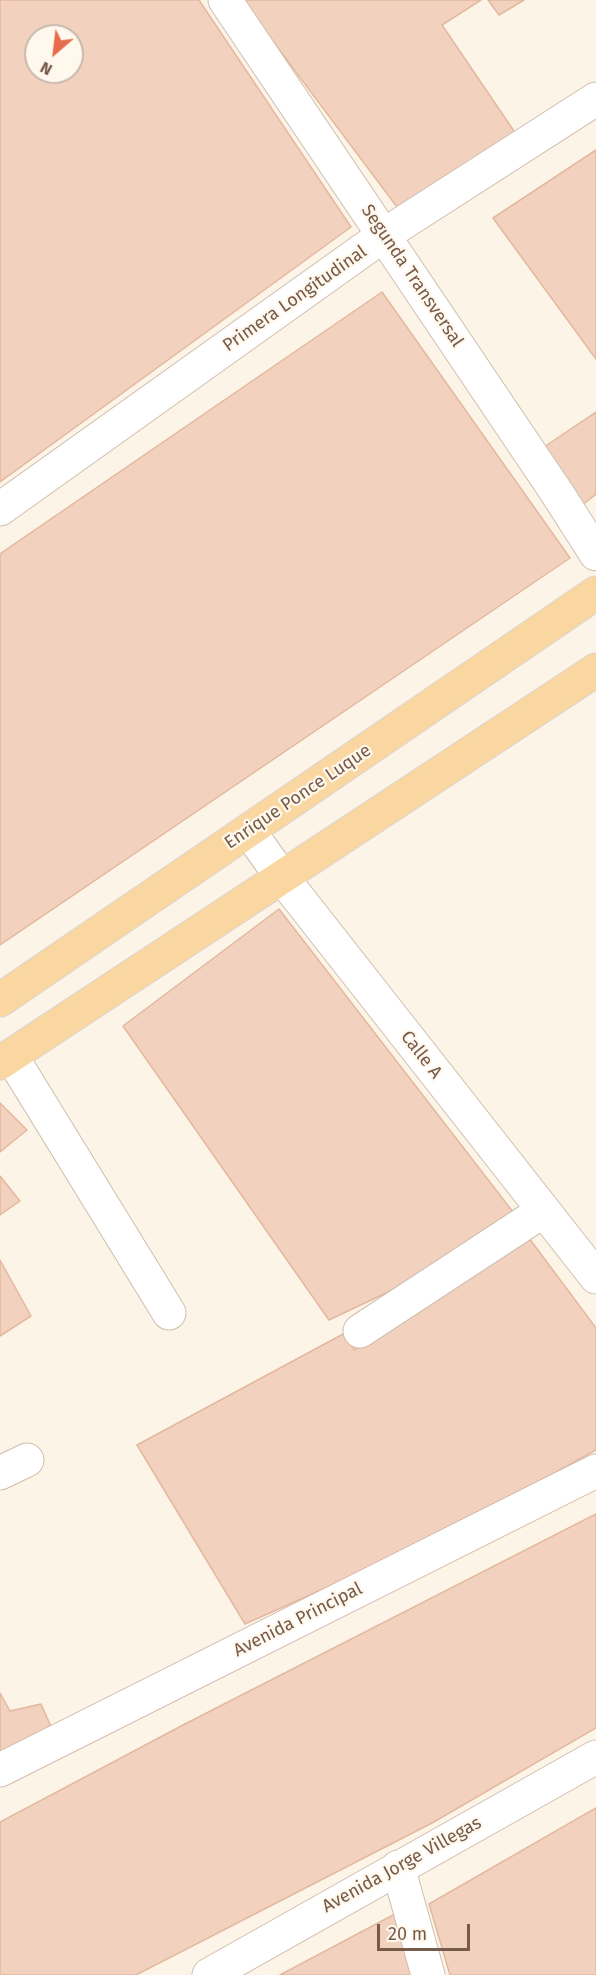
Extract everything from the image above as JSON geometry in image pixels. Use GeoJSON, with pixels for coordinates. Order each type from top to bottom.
{"type":"FeatureCollection","features":[{"type":"Feature","properties":{"kind":"main road","name":"Enrique Ponce Luque"},"geometry":{"type":"LineString","coordinates":[[0,1000],[596,593]]}},
{"type":"Feature","properties":{"kind":"main road"},"geometry":{"type":"LineString","coordinates":[[6,1060],[281,876],[596,670]]}},
{"type":"Feature","properties":{"kind":"street","name":"Segunda Transversal"},"geometry":{"type":"LineString","coordinates":[[225,0],[596,554]]}},
{"type":"Feature","properties":{"kind":"street","name":"Primera Longitudinal"},"geometry":{"type":"LineString","coordinates":[[0,509],[384,235],[596,99]]}},
{"type":"Feature","properties":{"kind":"street","name":"Calle A"},"geometry":{"type":"LineString","coordinates":[[249,831],[281,876],[596,1277]]}},
{"type":"Feature","properties":{"kind":"street"},"geometry":{"type":"LineString","coordinates":[[6,1060],[169,1313]]}},
{"type":"Feature","properties":{"kind":"street"},"geometry":{"type":"LineString","coordinates":[[360,1331],[543,1211]]}},
{"type":"Feature","properties":{"kind":"street","name":"Avenida Principal"},"geometry":{"type":"LineString","coordinates":[[0,1770],[596,1471]]}},
{"type":"Feature","properties":{"kind":"street","name":"Avenida Jorge Villegas"},"geometry":{"type":"LineString","coordinates":[[209,1975],[596,1757]]}},
{"type":"Feature","properties":{"kind":"street"},"geometry":{"type":"LineString","coordinates":[[398,1867],[428,1975]]}},
{"type":"Feature","properties":{"kind":"building"},"geometry":{"type":"Polygon","coordinates":[[[0,0],[199,0],[351,227],[0,482],[0,0]]]}},
{"type":"Feature","properties":{"kind":"building"},"geometry":{"type":"Polygon","coordinates":[[[242,0],[481,0],[442,25],[516,134],[397,207],[242,0]]]}},
{"type":"Feature","properties":{"kind":"building"},"geometry":{"type":"Polygon","coordinates":[[[488,0],[524,0],[499,15],[488,0]]]}},
{"type":"Feature","properties":{"kind":"building"},"geometry":{"type":"Polygon","coordinates":[[[596,150],[596,359],[493,218],[596,150]]]}},
{"type":"Feature","properties":{"kind":"building"},"geometry":{"type":"Polygon","coordinates":[[[382,292],[570,558],[0,945],[0,554],[382,292]]]}},
{"type":"Feature","properties":{"kind":"building"},"geometry":{"type":"Polygon","coordinates":[[[596,412],[596,494],[581,506],[544,447],[596,412]]]}},
{"type":"Feature","properties":{"kind":"building"},"geometry":{"type":"Polygon","coordinates":[[[279,909],[513,1212],[405,1284],[329,1320],[123,1026],[279,909]]]}},
{"type":"Feature","properties":{"kind":"building"},"geometry":{"type":"Polygon","coordinates":[[[0,1103],[27,1130],[0,1152],[0,1103]]]}},
{"type":"Feature","properties":{"kind":"building"},"geometry":{"type":"Polygon","coordinates":[[[0,1176],[20,1201],[0,1215],[0,1176]]]}},
{"type":"Feature","properties":{"kind":"building"},"geometry":{"type":"Polygon","coordinates":[[[529,1238],[596,1328],[596,1450],[439,1537],[245,1624],[137,1445],[345,1333],[354,1350],[529,1238]]]}},
{"type":"Feature","properties":{"kind":"building"},"geometry":{"type":"Polygon","coordinates":[[[0,1260],[31,1316],[0,1336],[0,1260]]]}},
{"type":"Feature","properties":{"kind":"building"},"geometry":{"type":"Polygon","coordinates":[[[596,1514],[596,1728],[432,1823],[136,1975],[0,1975],[0,1822],[183,1725],[596,1514]]]}},
{"type":"Feature","properties":{"kind":"building"},"geometry":{"type":"Polygon","coordinates":[[[0,1693],[10,1711],[41,1704],[53,1731],[0,1756],[0,1693]]]}},
{"type":"Feature","properties":{"kind":"building"},"geometry":{"type":"Polygon","coordinates":[[[596,1808],[596,1975],[450,1975],[429,1904],[596,1808]]]}},
{"type":"Feature","properties":{"kind":"building"},"geometry":{"type":"Polygon","coordinates":[[[395,1914],[412,1975],[280,1975],[395,1914]]]}}]}
